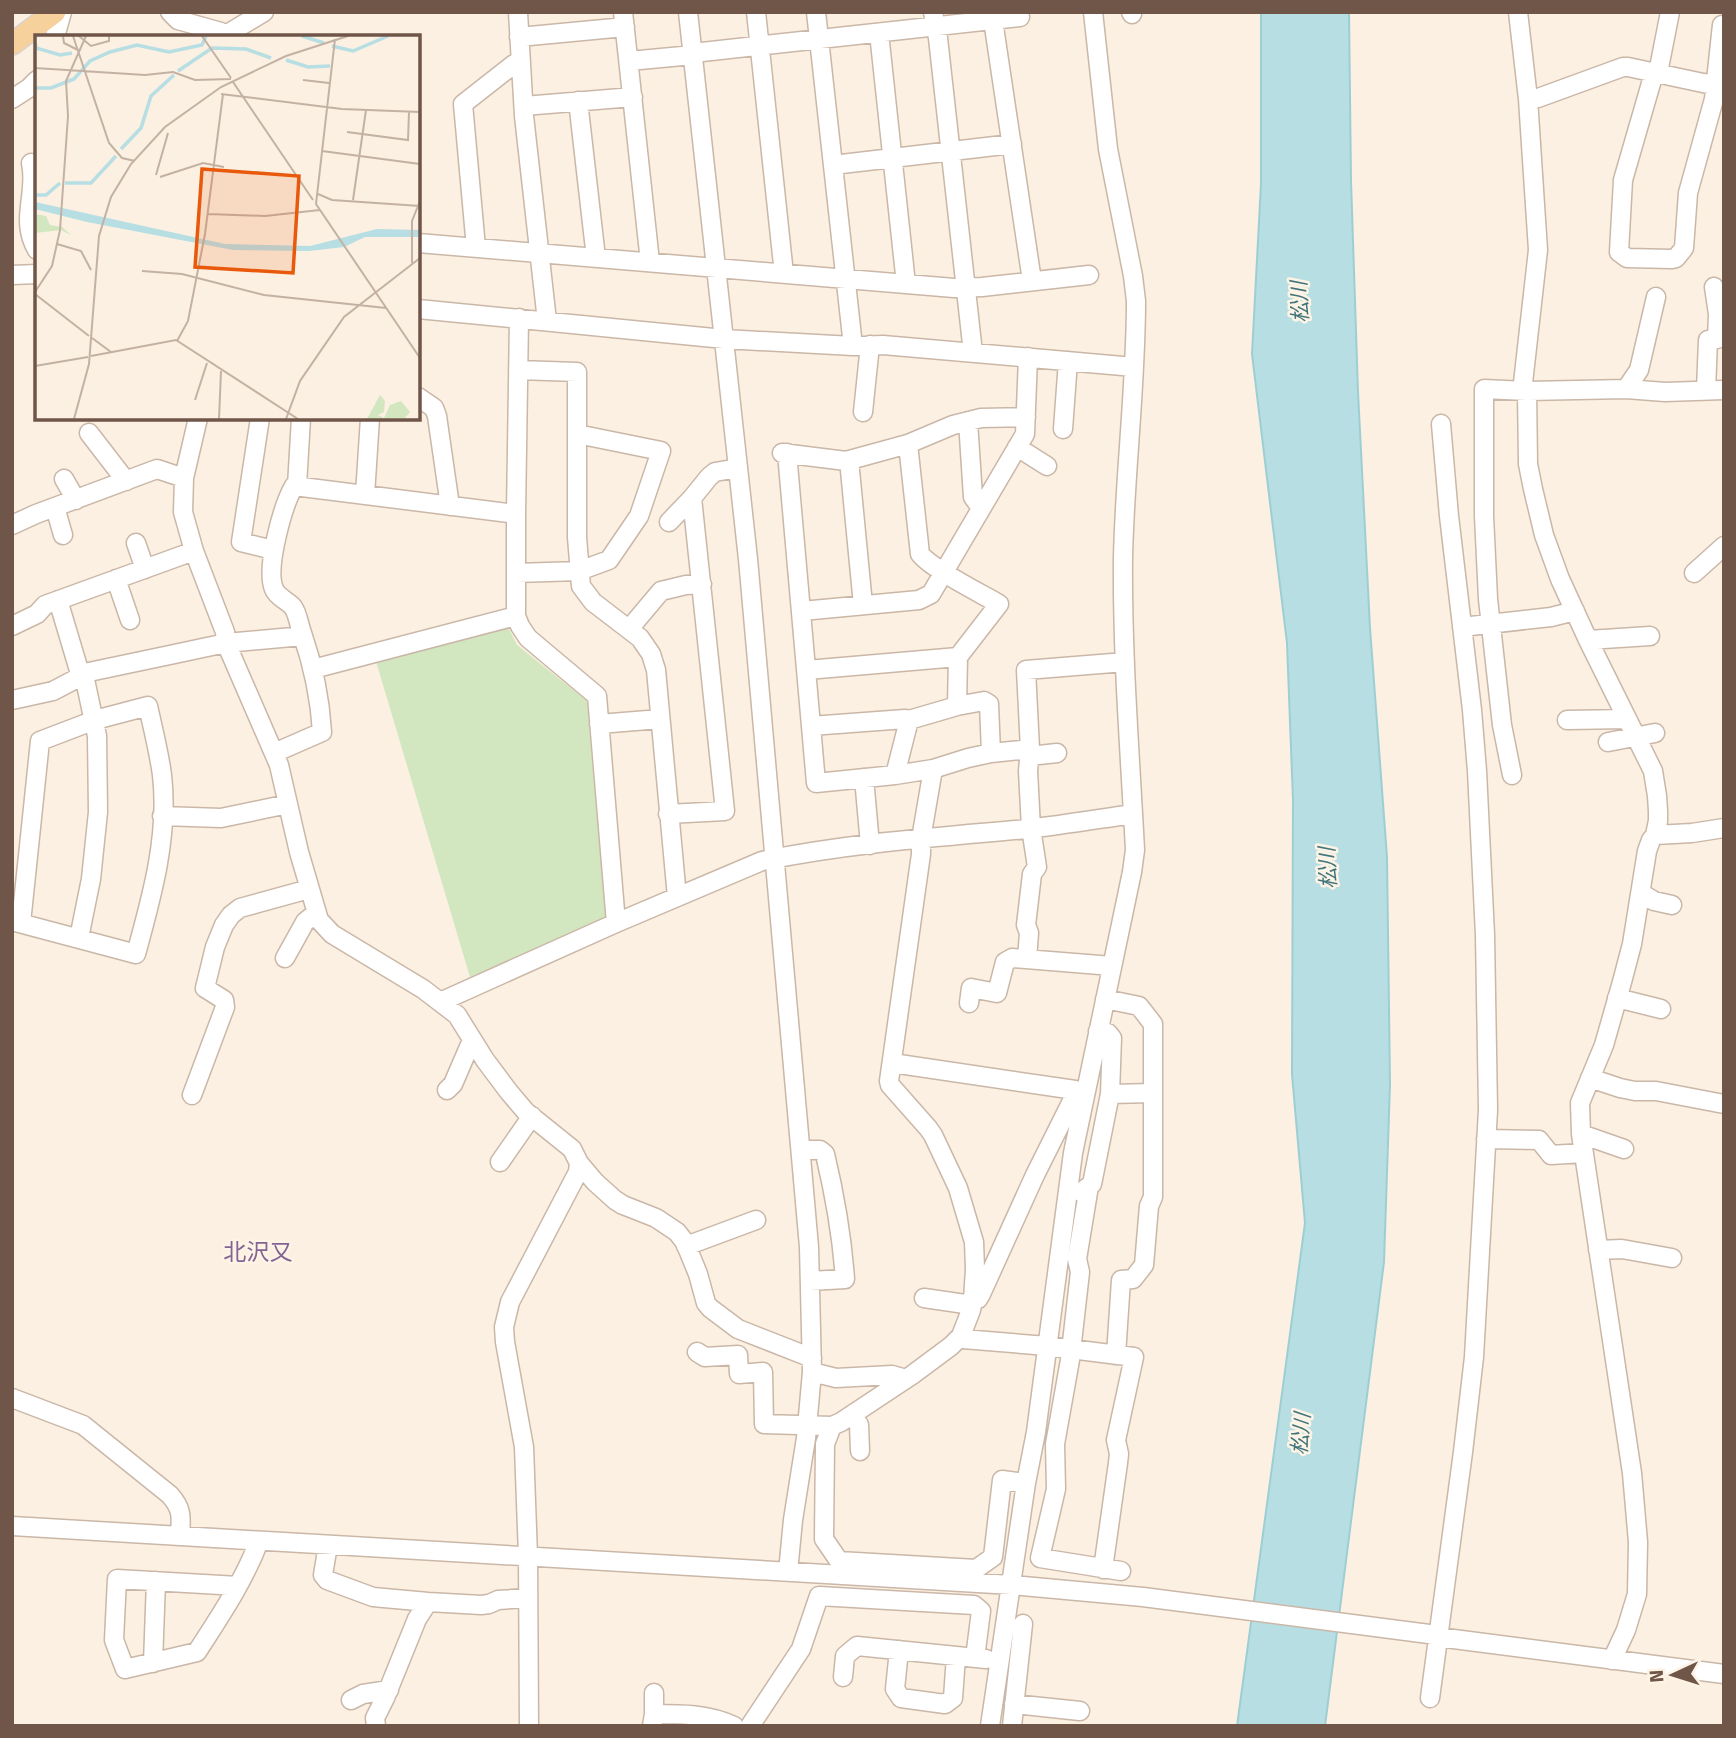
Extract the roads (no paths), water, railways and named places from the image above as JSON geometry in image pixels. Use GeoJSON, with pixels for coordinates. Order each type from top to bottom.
{"type":"FeatureCollection","features":[{"type":"Feature","properties":{"kind":"main road"},"geometry":{"type":"LineString","coordinates":[[12,44],[55,12]]}},
{"type":"Feature","properties":{"kind":"street"},"geometry":{"type":"LineString","coordinates":[[56,35],[62,12]]}},
{"type":"Feature","properties":{"kind":"street"},"geometry":{"type":"LineString","coordinates":[[170,12],[178,20],[221,32],[223,35]]}},
{"type":"Feature","properties":{"kind":"street"},"geometry":{"type":"LineString","coordinates":[[227,35],[264,12]]}},
{"type":"Feature","properties":{"kind":"street"},"geometry":{"type":"LineString","coordinates":[[518,12],[524,106],[547,321]]}},
{"type":"Feature","properties":{"kind":"street"},"geometry":{"type":"LineString","coordinates":[[572,12],[574,31]]}},
{"type":"Feature","properties":{"kind":"street"},"geometry":{"type":"LineString","coordinates":[[688,12],[748,559],[809,1247],[812,1365],[788,1572]]}},
{"type":"Feature","properties":{"kind":"street"},"geometry":{"type":"LineString","coordinates":[[756,12],[784,274]]}},
{"type":"Feature","properties":{"kind":"street"},"geometry":{"type":"LineString","coordinates":[[816,12],[846,279],[862,345],[863,412]]}},
{"type":"Feature","properties":{"kind":"street"},"geometry":{"type":"LineString","coordinates":[[990,1726],[1036,1432],[1073,1153],[1135,850],[1125,662],[1123,554],[1136,301],[1108,149],[1093,12]]}},
{"type":"Feature","properties":{"kind":"street"},"geometry":{"type":"LineString","coordinates":[[1518,12],[1528,99],[1538,250],[1523,383],[1527,391],[1528,464],[1544,535],[1560,579],[1653,771],[1658,811],[1658,821],[1647,851],[1632,944],[1604,1045],[1580,1103],[1580,1134],[1632,1473],[1638,1542],[1637,1594],[1626,1630],[1612,1660]]}},
{"type":"Feature","properties":{"kind":"street"},"geometry":{"type":"LineString","coordinates":[[1670,12],[1656,73],[1623,180],[1619,252],[1627,258],[1676,258],[1684,248],[1688,193],[1720,85],[1722,25]]}},
{"type":"Feature","properties":{"kind":"street"},"geometry":{"type":"LineString","coordinates":[[991,16],[1032,281]]}},
{"type":"Feature","properties":{"kind":"street"},"geometry":{"type":"LineString","coordinates":[[629,61],[879,33],[934,19],[1020,16]]}},
{"type":"Feature","properties":{"kind":"street"},"geometry":{"type":"LineString","coordinates":[[519,37],[574,31],[624,19],[650,262]]}},
{"type":"Feature","properties":{"kind":"street"},"geometry":{"type":"LineString","coordinates":[[934,19],[973,353]]}},
{"type":"Feature","properties":{"kind":"street"},"geometry":{"type":"LineString","coordinates":[[879,33],[906,284]]}},
{"type":"Feature","properties":{"kind":"street"},"geometry":{"type":"LineString","coordinates":[[477,248],[463,104],[514,64],[521,64]]}},
{"type":"Feature","properties":{"kind":"street"},"geometry":{"type":"LineString","coordinates":[[1528,99],[1538,98],[1623,67],[1720,85]]}},
{"type":"Feature","properties":{"kind":"street"},"geometry":{"type":"LineString","coordinates":[[12,99],[35,82]]}},
{"type":"Feature","properties":{"kind":"street"},"geometry":{"type":"LineString","coordinates":[[524,106],[633,97]]}},
{"type":"Feature","properties":{"kind":"street"},"geometry":{"type":"LineString","coordinates":[[578,102],[596,258]]}},
{"type":"Feature","properties":{"kind":"street"},"geometry":{"type":"LineString","coordinates":[[833,165],[1012,145]]}},
{"type":"Feature","properties":{"kind":"street"},"geometry":{"type":"LineString","coordinates":[[31,163],[33,173],[29,208],[30,239],[35,247]]}},
{"type":"Feature","properties":{"kind":"street"},"geometry":{"type":"LineString","coordinates":[[420,243],[966,288],[1089,275]]}},
{"type":"Feature","properties":{"kind":"street"},"geometry":{"type":"LineString","coordinates":[[12,275],[35,274]]}},
{"type":"Feature","properties":{"kind":"street"},"geometry":{"type":"LineString","coordinates":[[1513,775],[1502,725],[1488,598],[1484,516],[1484,390],[1715,390],[1708,340],[1717,339],[1718,314],[1714,287]]}},
{"type":"Feature","properties":{"kind":"street"},"geometry":{"type":"LineString","coordinates":[[1626,389],[1639,370],[1656,297]]}},
{"type":"Feature","properties":{"kind":"street"},"geometry":{"type":"LineString","coordinates":[[420,309],[724,339],[883,345],[1134,367]]}},
{"type":"Feature","properties":{"kind":"street"},"geometry":{"type":"LineString","coordinates":[[519,318],[516,616],[528,638],[597,696],[617,923]]}},
{"type":"Feature","properties":{"kind":"street"},"geometry":{"type":"LineString","coordinates":[[802,611],[919,600],[930,594],[1025,434],[1028,358]]}},
{"type":"Feature","properties":{"kind":"street"},"geometry":{"type":"LineString","coordinates":[[1063,429],[1068,361]]}},
{"type":"Feature","properties":{"kind":"street"},"geometry":{"type":"LineString","coordinates":[[518,370],[577,372],[577,537],[581,586],[593,602],[640,638],[651,653],[656,670],[677,897]]}},
{"type":"Feature","properties":{"kind":"street"},"geometry":{"type":"LineString","coordinates":[[420,398],[434,408],[437,416],[450,506]]}},
{"type":"Feature","properties":{"kind":"street"},"geometry":{"type":"LineString","coordinates":[[1026,417],[968,421],[908,444],[849,460],[834,461],[785,453],[802,611],[816,783],[933,769],[991,753],[1057,753]]}},
{"type":"Feature","properties":{"kind":"street"},"geometry":{"type":"LineString","coordinates":[[198,420],[184,478],[183,512],[194,551],[225,632],[226,643],[279,765],[319,920],[332,934],[423,989],[457,1015],[485,1060],[509,1091],[532,1116],[572,1149],[579,1163],[595,1182],[623,1205],[656,1218],[677,1232],[686,1246],[710,1308],[738,1329],[806,1357],[812,1365],[836,1378],[892,1375],[906,1379]]}},
{"type":"Feature","properties":{"kind":"street"},"geometry":{"type":"LineString","coordinates":[[260,420],[242,542],[274,550]]}},
{"type":"Feature","properties":{"kind":"street"},"geometry":{"type":"LineString","coordinates":[[297,486],[302,420]]}},
{"type":"Feature","properties":{"kind":"street"},"geometry":{"type":"LineString","coordinates":[[365,495],[370,420]]}},
{"type":"Feature","properties":{"kind":"street"},"geometry":{"type":"LineString","coordinates":[[968,421],[973,497],[981,508]]}},
{"type":"Feature","properties":{"kind":"street"},"geometry":{"type":"LineString","coordinates":[[1430,1698],[1434,1635],[1474,1357],[1488,1097],[1485,935],[1477,771],[1441,424]]}},
{"type":"Feature","properties":{"kind":"street"},"geometry":{"type":"LineString","coordinates":[[89,433],[125,481]]}},
{"type":"Feature","properties":{"kind":"street"},"geometry":{"type":"LineString","coordinates":[[516,573],[579,571],[609,560],[639,516],[661,451],[577,434]]}},
{"type":"Feature","properties":{"kind":"street"},"geometry":{"type":"LineString","coordinates":[[908,444],[920,554],[944,572],[999,604],[958,657],[957,706]]}},
{"type":"Feature","properties":{"kind":"street"},"geometry":{"type":"LineString","coordinates":[[1017,447],[1047,466]]}},
{"type":"Feature","properties":{"kind":"street"},"geometry":{"type":"LineString","coordinates":[[849,460],[863,605]]}},
{"type":"Feature","properties":{"kind":"street"},"geometry":{"type":"LineString","coordinates":[[669,522],[715,472],[738,468]]}},
{"type":"Feature","properties":{"kind":"street"},"geometry":{"type":"LineString","coordinates":[[12,525],[157,470],[184,478]]}},
{"type":"Feature","properties":{"kind":"street"},"geometry":{"type":"LineString","coordinates":[[64,479],[76,500]]}},
{"type":"Feature","properties":{"kind":"street"},"geometry":{"type":"LineString","coordinates":[[274,753],[322,732],[313,668],[294,608],[274,591],[271,577],[274,550],[288,497],[294,486],[516,514]]}},
{"type":"Feature","properties":{"kind":"street"},"geometry":{"type":"LineString","coordinates":[[668,814],[725,811],[692,498]]}},
{"type":"Feature","properties":{"kind":"street"},"geometry":{"type":"LineString","coordinates":[[55,507],[63,534]]}},
{"type":"Feature","properties":{"kind":"street"},"geometry":{"type":"LineString","coordinates":[[136,543],[145,569]]}},
{"type":"Feature","properties":{"kind":"street"},"geometry":{"type":"LineString","coordinates":[[1695,573],[1724,546]]}},
{"type":"Feature","properties":{"kind":"street"},"geometry":{"type":"LineString","coordinates":[[12,626],[37,614],[45,605],[194,551]]}},
{"type":"Feature","properties":{"kind":"street"},"geometry":{"type":"LineString","coordinates":[[116,579],[130,620]]}},
{"type":"Feature","properties":{"kind":"street"},"geometry":{"type":"LineString","coordinates":[[629,629],[661,591],[702,584]]}},
{"type":"Feature","properties":{"kind":"street"},"geometry":{"type":"LineString","coordinates":[[58,600],[95,720],[97,736],[98,812],[91,879],[79,938]]}},
{"type":"Feature","properties":{"kind":"street"},"geometry":{"type":"LineString","coordinates":[[1462,627],[1551,617],[1575,611]]}},
{"type":"Feature","properties":{"kind":"street"},"geometry":{"type":"LineString","coordinates":[[313,668],[516,616]]}},
{"type":"Feature","properties":{"kind":"street"},"geometry":{"type":"LineString","coordinates":[[12,700],[53,691],[89,672],[152,658],[226,643],[303,636]]}},
{"type":"Feature","properties":{"kind":"street"},"geometry":{"type":"LineString","coordinates":[[1588,640],[1650,636]]}},
{"type":"Feature","properties":{"kind":"street"},"geometry":{"type":"LineString","coordinates":[[807,670],[958,657]]}},
{"type":"Feature","properties":{"kind":"street"},"geometry":{"type":"LineString","coordinates":[[1027,959],[1029,933],[1026,925],[1032,874],[1037,867],[1031,828],[1026,670],[1125,662]]}},
{"type":"Feature","properties":{"kind":"street"},"geometry":{"type":"LineString","coordinates":[[811,726],[909,720],[984,701],[989,704],[991,753]]}},
{"type":"Feature","properties":{"kind":"street"},"geometry":{"type":"LineString","coordinates":[[148,706],[162,776],[162,816],[155,883],[136,954],[17,922],[40,741],[95,720],[148,706]]}},
{"type":"Feature","properties":{"kind":"street"},"geometry":{"type":"LineString","coordinates":[[599,724],[660,719]]}},
{"type":"Feature","properties":{"kind":"street"},"geometry":{"type":"LineString","coordinates":[[1567,720],[1627,719]]}},
{"type":"Feature","properties":{"kind":"street"},"geometry":{"type":"LineString","coordinates":[[895,775],[909,720]]}},
{"type":"Feature","properties":{"kind":"street"},"geometry":{"type":"LineString","coordinates":[[1608,742],[1655,733]]}},
{"type":"Feature","properties":{"kind":"street"},"geometry":{"type":"LineString","coordinates":[[697,1352],[705,1357],[738,1355],[739,1374],[763,1372],[764,1424],[832,1426],[942,1354],[961,1336],[973,1302],[975,1269],[974,1242],[964,1204],[928,1128],[889,1081],[921,839],[933,769]]}},
{"type":"Feature","properties":{"kind":"street"},"geometry":{"type":"LineString","coordinates":[[864,778],[870,845]]}},
{"type":"Feature","properties":{"kind":"street"},"geometry":{"type":"LineString","coordinates":[[162,816],[221,818],[288,804]]}},
{"type":"Feature","properties":{"kind":"street"},"geometry":{"type":"LineString","coordinates":[[440,1002],[761,861],[786,855],[1133,814]]}},
{"type":"Feature","properties":{"kind":"street"},"geometry":{"type":"LineString","coordinates":[[1654,835],[1724,828]]}},
{"type":"Feature","properties":{"kind":"street"},"geometry":{"type":"LineString","coordinates":[[192,1095],[225,1007],[224,1000],[205,988],[215,947],[224,925],[240,908],[309,889]]}},
{"type":"Feature","properties":{"kind":"street"},"geometry":{"type":"LineString","coordinates":[[1641,893],[1654,901],[1672,905]]}},
{"type":"Feature","properties":{"kind":"street"},"geometry":{"type":"LineString","coordinates":[[285,958],[305,922],[316,913]]}},
{"type":"Feature","properties":{"kind":"street"},"geometry":{"type":"LineString","coordinates":[[969,1003],[971,988],[997,993],[1005,962],[1012,958],[1112,966]]}},
{"type":"Feature","properties":{"kind":"street"},"geometry":{"type":"LineString","coordinates":[[1617,998],[1661,1009]]}},
{"type":"Feature","properties":{"kind":"street"},"geometry":{"type":"LineString","coordinates":[[1105,999],[1139,1006],[1153,1024],[1153,1197],[1149,1206],[1144,1265],[1133,1279],[1121,1280],[1116,1355]]}},
{"type":"Feature","properties":{"kind":"street"},"geometry":{"type":"LineString","coordinates":[[1068,1197],[1079,1194],[1093,1184],[1110,1094],[1112,1038],[1108,1033],[1098,1031]]}},
{"type":"Feature","properties":{"kind":"street"},"geometry":{"type":"LineString","coordinates":[[447,1090],[453,1084],[472,1040]]}},
{"type":"Feature","properties":{"kind":"street"},"geometry":{"type":"LineString","coordinates":[[892,1063],[1076,1090],[1085,1094]]}},
{"type":"Feature","properties":{"kind":"street"},"geometry":{"type":"LineString","coordinates":[[1590,1078],[1635,1091],[1656,1091],[1724,1104]]}},
{"type":"Feature","properties":{"kind":"street"},"geometry":{"type":"LineString","coordinates":[[1110,1094],[1153,1093]]}},
{"type":"Feature","properties":{"kind":"street"},"geometry":{"type":"LineString","coordinates":[[924,1298],[973,1302],[978,1299],[1073,1100],[1085,1094]]}},
{"type":"Feature","properties":{"kind":"street"},"geometry":{"type":"LineString","coordinates":[[500,1162],[532,1116]]}},
{"type":"Feature","properties":{"kind":"street"},"geometry":{"type":"LineString","coordinates":[[1580,1134],[1624,1149]]}},
{"type":"Feature","properties":{"kind":"street"},"geometry":{"type":"LineString","coordinates":[[1486,1139],[1539,1140],[1551,1155],[1583,1153]]}},
{"type":"Feature","properties":{"kind":"street"},"geometry":{"type":"LineString","coordinates":[[800,1150],[820,1150],[825,1154],[837,1208],[845,1279],[810,1281]]}},
{"type":"Feature","properties":{"kind":"street"},"geometry":{"type":"LineString","coordinates":[[529,1726],[524,1447],[504,1327],[510,1302],[578,1172],[579,1163]]}},
{"type":"Feature","properties":{"kind":"street"},"geometry":{"type":"LineString","coordinates":[[592,1202],[595,1182]]}},
{"type":"Feature","properties":{"kind":"street"},"geometry":{"type":"LineString","coordinates":[[961,1336],[963,1339],[1047,1346],[1070,1349],[1116,1355],[1134,1357],[1116,1440],[1119,1454],[1112,1570],[1040,1558],[1056,1489],[1055,1444],[1070,1349],[1080,1272],[1077,1259],[1089,1186]]}},
{"type":"Feature","properties":{"kind":"street"},"geometry":{"type":"LineString","coordinates":[[686,1246],[756,1220]]}},
{"type":"Feature","properties":{"kind":"street"},"geometry":{"type":"LineString","coordinates":[[1598,1250],[1622,1249],[1672,1258]]}},
{"type":"Feature","properties":{"kind":"street"},"geometry":{"type":"LineString","coordinates":[[12,1398],[83,1425],[162,1488],[180,1510],[180,1536]]}},
{"type":"Feature","properties":{"kind":"street"},"geometry":{"type":"LineString","coordinates":[[852,1415],[859,1424],[860,1451]]}},
{"type":"Feature","properties":{"kind":"street"},"geometry":{"type":"LineString","coordinates":[[832,1426],[825,1444],[824,1539],[839,1561],[976,1569],[993,1557],[1002,1480],[1026,1483]]}},
{"type":"Feature","properties":{"kind":"street"},"geometry":{"type":"LineString","coordinates":[[12,1526],[1012,1585],[1152,1598],[1724,1674]]}},
{"type":"Feature","properties":{"kind":"street"},"geometry":{"type":"LineString","coordinates":[[238,1586],[117,1579],[114,1640],[125,1669],[197,1652],[238,1586],[251,1563],[259,1541]]}},
{"type":"Feature","properties":{"kind":"street"},"geometry":{"type":"LineString","coordinates":[[328,1545],[323,1575],[327,1580],[373,1597],[481,1605],[498,1600],[528,1598]]}},
{"type":"Feature","properties":{"kind":"street"},"geometry":{"type":"LineString","coordinates":[[153,1663],[156,1581]]}},
{"type":"Feature","properties":{"kind":"street"},"geometry":{"type":"LineString","coordinates":[[750,1726],[801,1649],[819,1596],[974,1605],[981,1611],[975,1658]]}},
{"type":"Feature","properties":{"kind":"street"},"geometry":{"type":"LineString","coordinates":[[376,1726],[375,1717],[389,1690],[417,1619],[428,1602]]}},
{"type":"Feature","properties":{"kind":"street"},"geometry":{"type":"LineString","coordinates":[[1012,1726],[1023,1624]]}},
{"type":"Feature","properties":{"kind":"street"},"geometry":{"type":"LineString","coordinates":[[843,1677],[845,1656],[857,1646],[1000,1661]]}},
{"type":"Feature","properties":{"kind":"street"},"geometry":{"type":"LineString","coordinates":[[899,1650],[895,1689],[901,1698],[945,1704],[953,1698],[956,1656]]}},
{"type":"Feature","properties":{"kind":"street"},"geometry":{"type":"LineString","coordinates":[[351,1700],[363,1694],[389,1690]]}},
{"type":"Feature","properties":{"kind":"street"},"geometry":{"type":"LineString","coordinates":[[654,1693],[653,1720],[704,1716],[734,1726]]}},
{"type":"Feature","properties":{"kind":"street"},"geometry":{"type":"LineString","coordinates":[[1014,1704],[1080,1711],[1074,1717],[1073,1726]]}},
{"type":"Feature","properties":{"kind":"water","name":"松川"},"geometry":{"type":"Polygon","coordinates":[[[1261,12],[1349,12],[1358,392],[1370,628],[1387,857],[1390,1084],[1384,1262],[1325,1726],[1237,1726],[1305,1223],[1292,1074],[1293,800],[1287,643],[1252,354],[1261,184],[1261,12]]]}},
{"type":"Feature","properties":{"kind":"district","name":"北沢又"},"geometry":{"type":"Point","coordinates":[258,1252]}}]}
